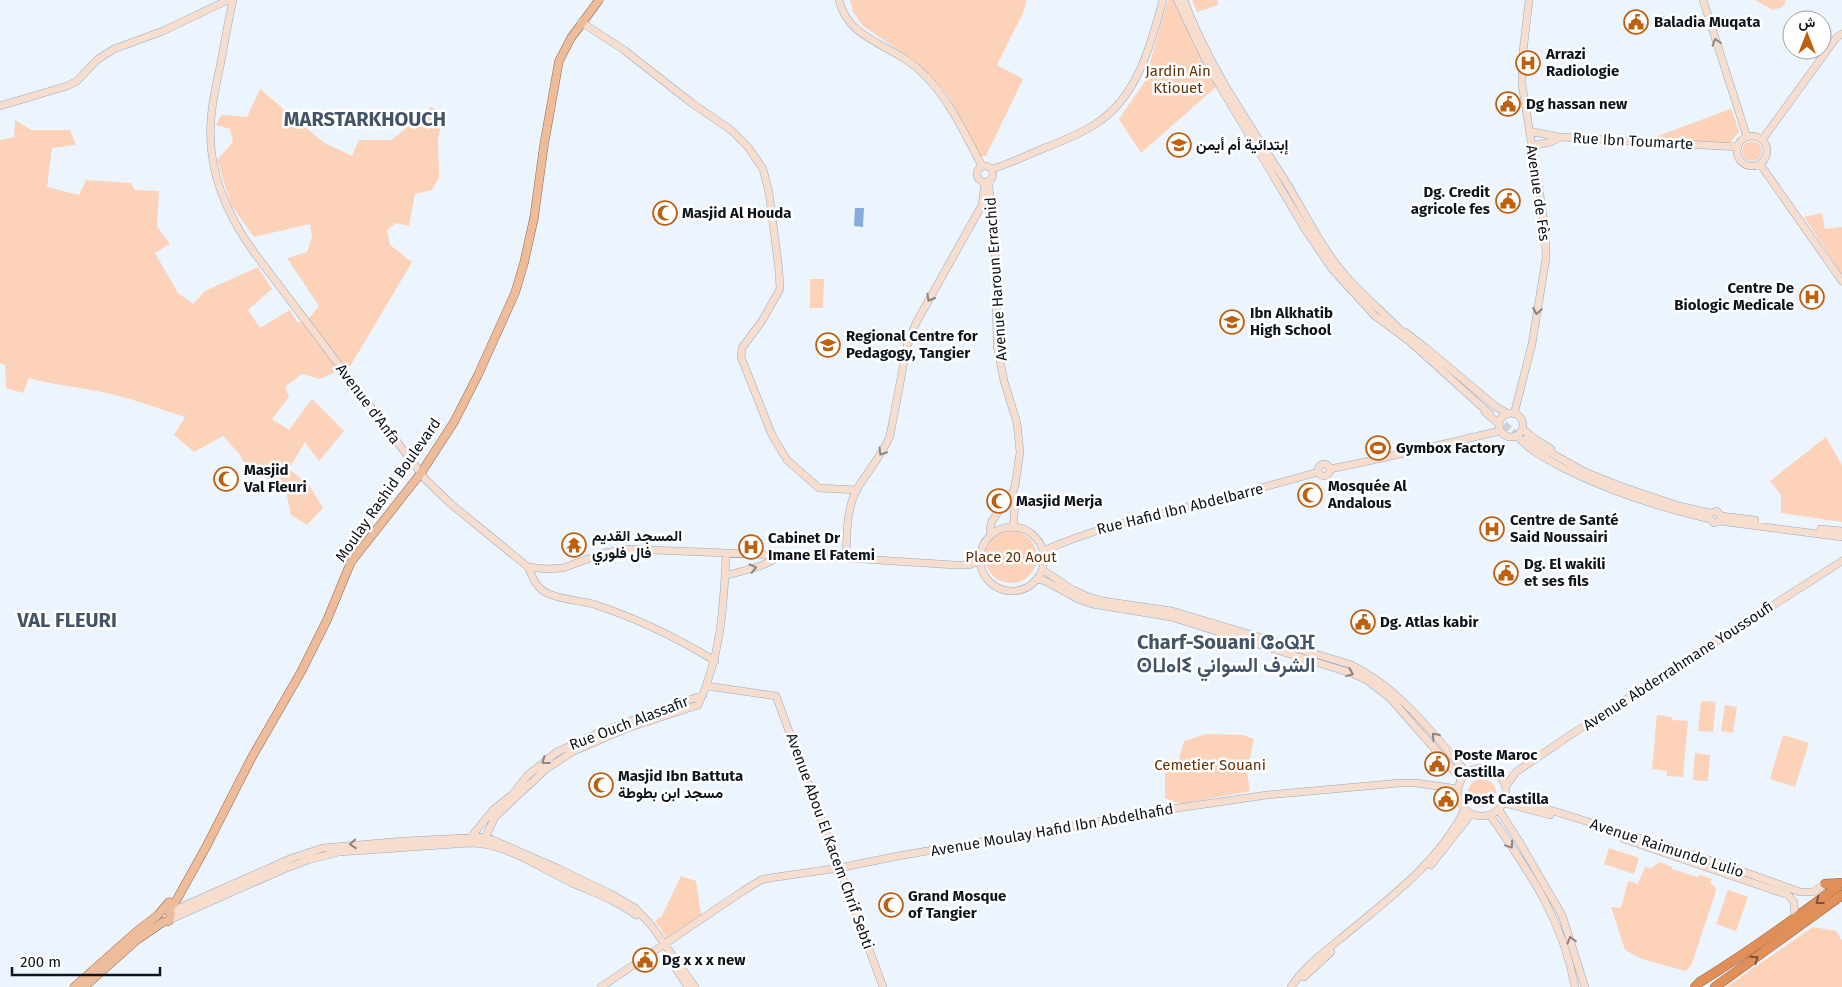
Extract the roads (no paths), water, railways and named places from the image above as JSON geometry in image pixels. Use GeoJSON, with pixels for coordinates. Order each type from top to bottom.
{"type":"FeatureCollection","features":[{"type":"Feature","properties":{"kind":"highway"},"geometry":{"type":"LineString","coordinates":[[1825,884],[1842,883]]}},
{"type":"Feature","properties":{"kind":"highway"},"geometry":{"type":"LineString","coordinates":[[1690,987],[1698,984],[1745,954],[1842,883]]}},
{"type":"Feature","properties":{"kind":"highway"},"geometry":{"type":"LineString","coordinates":[[1715,987],[1842,895]]}},
{"type":"Feature","properties":{"kind":"main road","name":"Moulay Rashid Boulevard"},"geometry":{"type":"LineString","coordinates":[[74,987],[136,932],[166,913],[206,847],[257,749],[311,653],[331,612],[351,562],[421,473],[463,406],[517,287],[534,218],[557,68],[564,49],[581,22],[599,0]]}},
{"type":"Feature","properties":{"kind":"main road"},"geometry":{"type":"LineString","coordinates":[[84,987],[137,940],[162,922],[159,919],[166,913]]}},
{"type":"Feature","properties":{"kind":"street"},"geometry":{"type":"LineString","coordinates":[[0,106],[67,86],[77,81],[98,59],[114,49],[163,30],[228,0]]}},
{"type":"Feature","properties":{"kind":"street","name":"Avenue d'Anfa"},"geometry":{"type":"LineString","coordinates":[[233,0],[210,126],[213,165],[226,205],[237,228],[253,251],[432,487],[528,567],[537,584],[547,593],[592,604],[630,618],[676,638],[714,661]]}},
{"type":"Feature","properties":{"kind":"street"},"geometry":{"type":"LineString","coordinates":[[839,0],[844,15],[852,25],[868,37],[904,58],[921,71],[934,85],[955,116],[982,166]]}},
{"type":"Feature","properties":{"kind":"street"},"geometry":{"type":"LineString","coordinates":[[982,166],[988,166],[992,169],[1016,161],[1087,130],[1107,116],[1125,96],[1142,66],[1151,44],[1163,0]]}},
{"type":"Feature","properties":{"kind":"street"},"geometry":{"type":"LineString","coordinates":[[1177,0],[1211,71],[1308,234],[1332,269],[1375,316],[1426,348],[1495,406],[1522,421],[1523,429],[1535,439],[1596,479]]}},
{"type":"Feature","properties":{"kind":"street"},"geometry":{"type":"LineString","coordinates":[[1184,0],[1201,42],[1215,68],[1311,226],[1345,274],[1409,341],[1492,412]]}},
{"type":"Feature","properties":{"kind":"street","name":"Avenue de Fès"},"geometry":{"type":"LineString","coordinates":[[1511,414],[1532,344],[1546,258],[1544,219],[1522,84],[1529,0]]}},
{"type":"Feature","properties":{"kind":"street"},"geometry":{"type":"LineString","coordinates":[[1703,0],[1747,137]]}},
{"type":"Feature","properties":{"kind":"street"},"geometry":{"type":"LineString","coordinates":[[581,22],[624,50],[693,104],[730,130],[748,147],[761,166],[769,192],[780,289],[762,321],[742,348],[740,355],[778,445],[787,460],[820,488],[857,490]]}},
{"type":"Feature","properties":{"kind":"street"},"geometry":{"type":"LineString","coordinates":[[1762,140],[1836,38],[1842,34]]}},
{"type":"Feature","properties":{"kind":"street","name":"Rue Ibn Toumarte"},"geometry":{"type":"LineString","coordinates":[[1529,131],[1559,137],[1738,147]]}},
{"type":"Feature","properties":{"kind":"street"},"geometry":{"type":"LineString","coordinates":[[1531,146],[1551,142],[1559,137]]}},
{"type":"Feature","properties":{"kind":"street"},"geometry":{"type":"LineString","coordinates":[[1747,137],[1758,137],[1762,140],[1767,148],[1765,159],[1756,166],[1746,164],[1739,157],[1738,147],[1740,142],[1747,137]]}},
{"type":"Feature","properties":{"kind":"street"},"geometry":{"type":"LineString","coordinates":[[1760,164],[1842,282]]}},
{"type":"Feature","properties":{"kind":"street"},"geometry":{"type":"LineString","coordinates":[[982,166],[977,172],[977,177],[980,181],[987,182]]}},
{"type":"Feature","properties":{"kind":"street"},"geometry":{"type":"LineString","coordinates":[[846,558],[849,511],[857,490],[887,442],[892,426],[908,340],[982,205],[987,182],[993,176],[992,169]]}},
{"type":"Feature","properties":{"kind":"street","name":"Avenue Haroun Errachid"},"geometry":{"type":"LineString","coordinates":[[987,182],[995,228],[997,345],[1017,422],[1020,444],[1018,476],[1012,494],[992,521],[991,535]]}},
{"type":"Feature","properties":{"kind":"street"},"geometry":{"type":"LineString","coordinates":[[982,205],[993,208]]}},
{"type":"Feature","properties":{"kind":"street"},"geometry":{"type":"LineString","coordinates":[[1399,331],[1418,354],[1509,437],[1516,436],[1523,429]]}},
{"type":"Feature","properties":{"kind":"street"},"geometry":{"type":"LineString","coordinates":[[1500,427],[1502,417],[1511,414]]}},
{"type":"Feature","properties":{"kind":"street","name":"Rue Hafid Ibn Abdelbarre"},"geometry":{"type":"LineString","coordinates":[[1043,551],[1104,528],[1318,472],[1319,466],[1322,464],[1326,464],[1330,469],[1378,460],[1500,427]]}},
{"type":"Feature","properties":{"kind":"street"},"geometry":{"type":"LineString","coordinates":[[1516,436],[1526,446],[1541,456],[1596,479]]}},
{"type":"Feature","properties":{"kind":"street"},"geometry":{"type":"LineString","coordinates":[[1526,441],[1629,496],[1663,508],[1710,516],[1714,522],[1720,518],[1842,531]]}},
{"type":"Feature","properties":{"kind":"street","name":"Avenue Haroun Errachid"},"geometry":{"type":"LineString","coordinates":[[1012,494],[1015,505],[1013,528]]}},
{"type":"Feature","properties":{"kind":"street"},"geometry":{"type":"LineString","coordinates":[[1720,518],[1842,537]]}},
{"type":"Feature","properties":{"kind":"street"},"geometry":{"type":"LineString","coordinates":[[1005,528],[1029,532],[1035,537],[1043,551],[1044,561],[1037,579],[1031,585],[1014,591],[1005,590],[988,580],[983,572],[980,561],[983,547],[991,535],[1005,528]]}},
{"type":"Feature","properties":{"kind":"street"},"geometry":{"type":"LineString","coordinates":[[528,567],[563,568],[604,554],[628,549],[969,565],[980,561]]}},
{"type":"Feature","properties":{"kind":"street"},"geometry":{"type":"LineString","coordinates":[[703,695],[720,636],[726,553]]}},
{"type":"Feature","properties":{"kind":"street"},"geometry":{"type":"LineString","coordinates":[[725,576],[762,566],[779,556]]}},
{"type":"Feature","properties":{"kind":"street","name":"Avenue Abderrahmane Youssoufi"},"geometry":{"type":"LineString","coordinates":[[1506,786],[1516,772],[1572,734],[1842,561]]}},
{"type":"Feature","properties":{"kind":"street"},"geometry":{"type":"LineString","coordinates":[[969,565],[983,572]]}},
{"type":"Feature","properties":{"kind":"street"},"geometry":{"type":"LineString","coordinates":[[1042,570],[1072,590],[1086,596],[1172,611],[1350,664],[1372,675],[1392,691],[1467,773]]}},
{"type":"Feature","properties":{"kind":"street"},"geometry":{"type":"LineString","coordinates":[[1037,579],[1054,585],[1078,600],[1171,617],[1354,674],[1367,680],[1390,699],[1456,771],[1461,779]]}},
{"type":"Feature","properties":{"kind":"street","name":"Avenue Abou El Kacem Chrif Sebti"},"geometry":{"type":"LineString","coordinates":[[707,686],[776,696],[883,987]]}},
{"type":"Feature","properties":{"kind":"street","name":"Rue Ouch Alassafir"},"geometry":{"type":"LineString","coordinates":[[484,840],[495,817],[546,769],[574,751],[625,729],[698,705],[703,695]]}},
{"type":"Feature","properties":{"kind":"street","name":"Rue Ouch Alassafir"},"geometry":{"type":"LineString","coordinates":[[471,837],[493,810],[512,795],[528,775],[557,752],[607,729],[703,695]]}},
{"type":"Feature","properties":{"kind":"street"},"geometry":{"type":"LineString","coordinates":[[1478,768],[1484,768],[1500,775],[1506,786],[1505,799],[1499,810],[1490,815],[1478,816],[1465,809],[1460,803],[1458,789],[1461,779],[1467,773],[1478,768]]}},
{"type":"Feature","properties":{"kind":"street","name":"Avenue Abderrahmane Youssoufi"},"geometry":{"type":"LineString","coordinates":[[1500,775],[1516,772]]}},
{"type":"Feature","properties":{"kind":"street","name":"Avenue Moulay Hafid Ibn Abdelhafid"},"geometry":{"type":"LineString","coordinates":[[601,987],[761,880],[1178,808],[1267,795],[1400,782],[1416,782],[1458,789]]}},
{"type":"Feature","properties":{"kind":"street","name":"Avenue Raimundo Lulio"},"geometry":{"type":"LineString","coordinates":[[1505,799],[1725,865],[1800,892],[1813,892],[1825,884]]}},
{"type":"Feature","properties":{"kind":"street","name":"Avenue Raimundo Lulio"},"geometry":{"type":"LineString","coordinates":[[1505,799],[1788,895],[1794,902],[1795,919]]}},
{"type":"Feature","properties":{"kind":"street"},"geometry":{"type":"LineString","coordinates":[[1296,987],[1310,970],[1424,866],[1449,835],[1465,809]]}},
{"type":"Feature","properties":{"kind":"street"},"geometry":{"type":"LineString","coordinates":[[1499,810],[1562,915],[1585,987]]}},
{"type":"Feature","properties":{"kind":"street"},"geometry":{"type":"LineString","coordinates":[[1290,987],[1315,959],[1421,875],[1443,852],[1472,814]]}},
{"type":"Feature","properties":{"kind":"street"},"geometry":{"type":"LineString","coordinates":[[1490,815],[1530,874],[1557,922],[1575,987]]}},
{"type":"Feature","properties":{"kind":"street"},"geometry":{"type":"LineString","coordinates":[[248,881],[292,858],[323,848],[343,845],[471,837],[484,840],[630,911],[664,945],[695,987]]}},
{"type":"Feature","properties":{"kind":"street"},"geometry":{"type":"LineString","coordinates":[[166,913],[248,881],[308,860],[339,852],[454,844],[484,840]]}},
{"type":"Feature","properties":{"kind":"street"},"geometry":{"type":"LineString","coordinates":[[664,945],[688,987]]}},
{"type":"Feature","properties":{"kind":"water"},"geometry":{"type":"Polygon","coordinates":[[[855,208],[864,208],[863,227],[854,226],[855,208]]]}},
{"type":"Feature","properties":{"kind":"tunnel"},"geometry":{"type":"LineString","coordinates":[[1496,418],[1521,438]]}},
{"type":"Feature","properties":{"kind":"place","name":"Baladia Muqata"},"geometry":{"type":"Point","coordinates":[1636,22]}},
{"type":"Feature","properties":{"kind":"place","name":"Arrazi Radiologie"},"geometry":{"type":"Point","coordinates":[1528,63]}},
{"type":"Feature","properties":{"kind":"place","name":"Dg hassan new"},"geometry":{"type":"Point","coordinates":[1508,104]}},
{"type":"Feature","properties":{"kind":"place","name":"إبتدائية أم أيمن"},"geometry":{"type":"Point","coordinates":[1179,145]}},
{"type":"Feature","properties":{"kind":"place","name":"Dg. Credit agricole fes"},"geometry":{"type":"Point","coordinates":[1508,201]}},
{"type":"Feature","properties":{"kind":"place","name":"Masjid Al Houda"},"geometry":{"type":"Point","coordinates":[665,213]}},
{"type":"Feature","properties":{"kind":"place","name":"Centre De Biologic Medicale"},"geometry":{"type":"Point","coordinates":[1812,297]}},
{"type":"Feature","properties":{"kind":"place","name":"Ibn Alkhatib High School"},"geometry":{"type":"Point","coordinates":[1232,322]}},
{"type":"Feature","properties":{"kind":"place","name":"Regional Centre for Pedagogy, Tangier"},"geometry":{"type":"Point","coordinates":[828,345]}},
{"type":"Feature","properties":{"kind":"place","name":"Gymbox Factory"},"geometry":{"type":"Point","coordinates":[1378,448]}},
{"type":"Feature","properties":{"kind":"place","name":"Masjid Val Fleuri"},"geometry":{"type":"Point","coordinates":[226,479]}},
{"type":"Feature","properties":{"kind":"place","name":"Mosquée Al Andalous"},"geometry":{"type":"Point","coordinates":[1310,495]}},
{"type":"Feature","properties":{"kind":"place","name":"Masjid Merja"},"geometry":{"type":"Point","coordinates":[999,501]}},
{"type":"Feature","properties":{"kind":"place","name":"Centre de Santé Said Noussairi"},"geometry":{"type":"Point","coordinates":[1492,529]}},
{"type":"Feature","properties":{"kind":"place","name":"المسجد القديم فال فلوري"},"geometry":{"type":"Point","coordinates":[574,545]}},
{"type":"Feature","properties":{"kind":"place","name":"Cabinet Dr Imane El Fatemi"},"geometry":{"type":"Point","coordinates":[751,547]}},
{"type":"Feature","properties":{"kind":"place","name":"Dg. El wakili et ses fils"},"geometry":{"type":"Point","coordinates":[1506,573]}},
{"type":"Feature","properties":{"kind":"place","name":"Dg. Atlas kabir"},"geometry":{"type":"Point","coordinates":[1363,622]}},
{"type":"Feature","properties":{"kind":"place","name":"Poste Maroc Castilla"},"geometry":{"type":"Point","coordinates":[1437,764]}},
{"type":"Feature","properties":{"kind":"place","name":"Masjid Ibn Battuta مسجد ابن بطوطة"},"geometry":{"type":"Point","coordinates":[601,785]}},
{"type":"Feature","properties":{"kind":"place","name":"Post Castilla"},"geometry":{"type":"Point","coordinates":[1446,799]}},
{"type":"Feature","properties":{"kind":"place","name":"Grand Mosque of Tangier"},"geometry":{"type":"Point","coordinates":[891,905]}},
{"type":"Feature","properties":{"kind":"place","name":"Dg x x x new"},"geometry":{"type":"Point","coordinates":[645,960]}},
{"type":"Feature","properties":{"kind":"district","name":"MARSTARKHOUCH"},"geometry":{"type":"Point","coordinates":[365,119]}},
{"type":"Feature","properties":{"kind":"district","name":"VAL FLEURI"},"geometry":{"type":"Point","coordinates":[67,620]}},
{"type":"Feature","properties":{"kind":"district","name":"Charf-Souani ⵛⴰⵕⴼ ⵙⵡⴰⵏⵉ الشرف السواني"},"geometry":{"type":"Point","coordinates":[1226,654]}},
{"type":"Feature","properties":{"kind":"park label","name":"Jardin Ain Ktiouet"},"geometry":{"type":"Point","coordinates":[1178,80]}},
{"type":"Feature","properties":{"kind":"park label","name":"Place 20 Aout"},"geometry":{"type":"Point","coordinates":[1011,557]}},
{"type":"Feature","properties":{"kind":"park label","name":"Cemetier Souani"},"geometry":{"type":"Point","coordinates":[1210,765]}}]}
